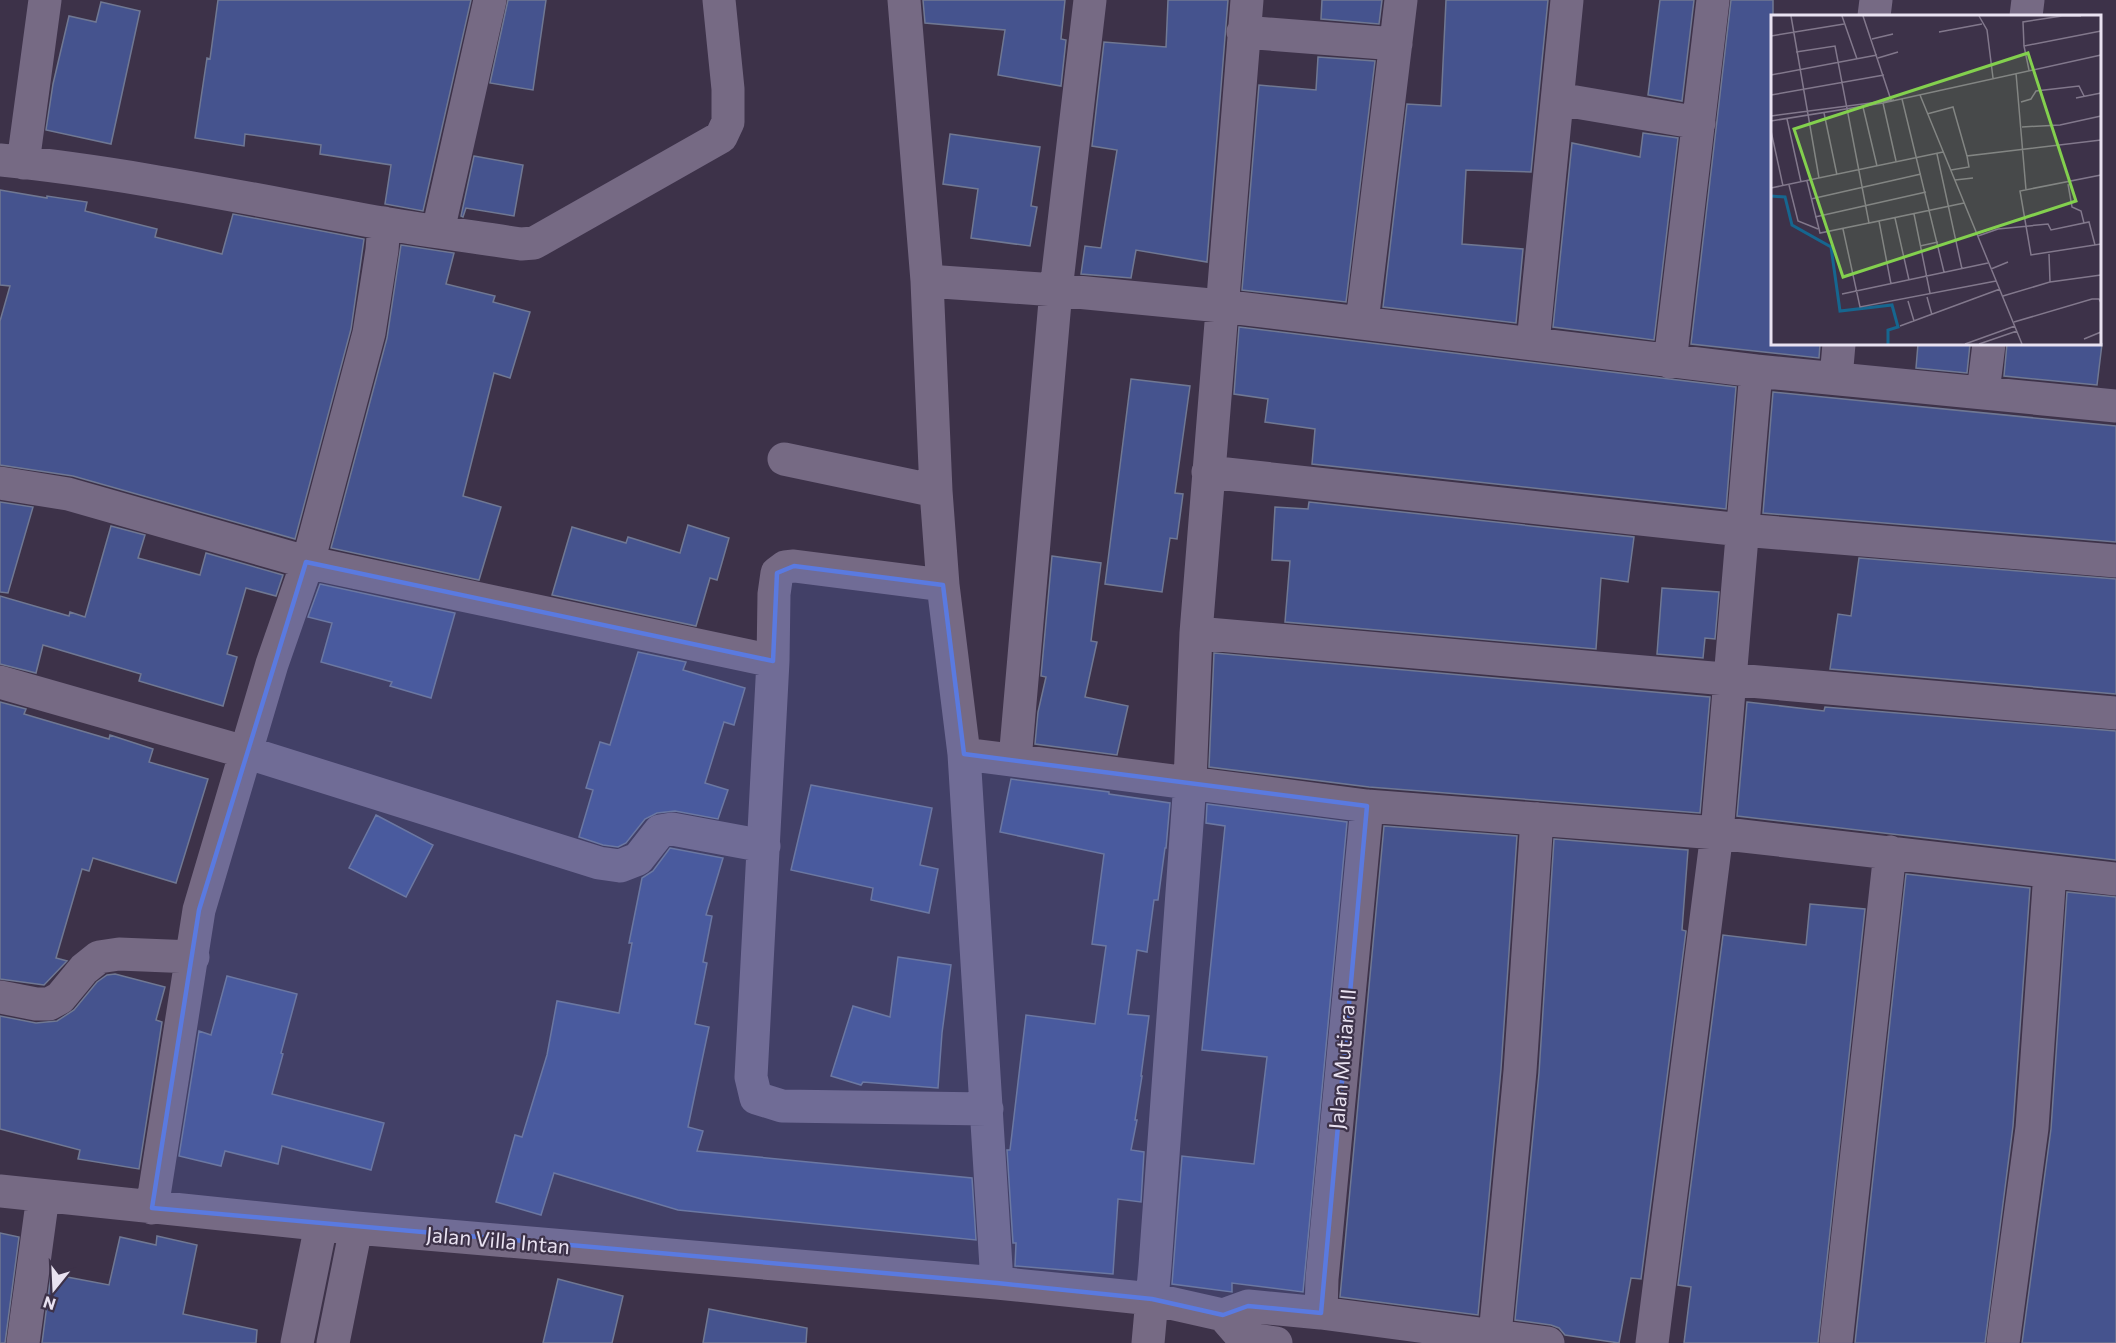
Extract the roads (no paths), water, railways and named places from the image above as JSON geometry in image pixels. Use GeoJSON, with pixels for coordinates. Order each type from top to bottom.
{"type":"FeatureCollection","features":[{"type":"Feature","properties":{"kind":"street"},"geometry":{"type":"LineString","coordinates":[[45,0],[12,161],[236,195],[384,223],[522,244],[534,243],[721,137],[728,122],[728,89],[719,0]]}},
{"type":"Feature","properties":{"kind":"street"},"geometry":{"type":"LineString","coordinates":[[438,231],[490,0]]}},
{"type":"Feature","properties":{"kind":"street"},"geometry":{"type":"LineString","coordinates":[[904,0],[927,281],[936,491],[944,585],[964,754],[997,1283]]}},
{"type":"Feature","properties":{"kind":"street"},"geometry":{"type":"LineString","coordinates":[[1015,760],[1056,290],[1090,0]]}},
{"type":"Feature","properties":{"kind":"street"},"geometry":{"type":"LineString","coordinates":[[1148,1343],[1190,782],[1196,633],[1247,0]]}},
{"type":"Feature","properties":{"kind":"street"},"geometry":{"type":"LineString","coordinates":[[1362,322],[1401,0]]}},
{"type":"Feature","properties":{"kind":"street"},"geometry":{"type":"LineString","coordinates":[[1533,344],[1566,0]]}},
{"type":"Feature","properties":{"kind":"street"},"geometry":{"type":"LineString","coordinates":[[1670,362],[1713,0]]}},
{"type":"Feature","properties":{"kind":"street"},"geometry":{"type":"LineString","coordinates":[[1874,15],[1876,0]]}},
{"type":"Feature","properties":{"kind":"street"},"geometry":{"type":"LineString","coordinates":[[2026,15],[2028,0]]}},
{"type":"Feature","properties":{"kind":"street"},"geometry":{"type":"LineString","coordinates":[[1243,32],[1396,44]]}},
{"type":"Feature","properties":{"kind":"street"},"geometry":{"type":"LineString","coordinates":[[1558,99],[1699,123]]}},
{"type":"Feature","properties":{"kind":"street"},"geometry":{"type":"LineString","coordinates":[[152,1208],[200,910],[245,752],[306,562],[369,333],[384,223]]}},
{"type":"Feature","properties":{"kind":"street"},"geometry":{"type":"LineString","coordinates":[[927,281],[1056,290],[1221,306],[1670,362],[2116,406]]}},
{"type":"Feature","properties":{"kind":"street"},"geometry":{"type":"LineString","coordinates":[[1836,378],[1839,345]]}},
{"type":"Feature","properties":{"kind":"street"},"geometry":{"type":"LineString","coordinates":[[1983,392],[1989,345]]}},
{"type":"Feature","properties":{"kind":"street"},"geometry":{"type":"LineString","coordinates":[[1653,1343],[1717,833],[1756,371]]}},
{"type":"Feature","properties":{"kind":"street"},"geometry":{"type":"LineString","coordinates":[[784,459],[936,491]]}},
{"type":"Feature","properties":{"kind":"street"},"geometry":{"type":"LineString","coordinates":[[1208,472],[1742,530],[2116,561]]}},
{"type":"Feature","properties":{"kind":"street"},"geometry":{"type":"LineString","coordinates":[[0,483],[68,494],[306,562],[773,661]]}},
{"type":"Feature","properties":{"kind":"street"},"geometry":{"type":"LineString","coordinates":[[944,585],[794,566],[785,567],[777,573],[751,1077],[756,1098],[782,1106],[987,1109]]}},
{"type":"Feature","properties":{"kind":"street"},"geometry":{"type":"LineString","coordinates":[[1196,633],[2116,714]]}},
{"type":"Feature","properties":{"kind":"street"},"geometry":{"type":"LineString","coordinates":[[0,682],[245,752],[599,863],[620,866],[638,859],[660,831],[672,829],[764,846]]}},
{"type":"Feature","properties":{"kind":"street"},"geometry":{"type":"LineString","coordinates":[[964,754],[1367,806],[1717,833],[2116,879]]}},
{"type":"Feature","properties":{"kind":"street","name":"Jalan Mutiara II"},"geometry":{"type":"LineString","coordinates":[[1321,1313],[1323,1267],[1367,806]]}},
{"type":"Feature","properties":{"kind":"street"},"geometry":{"type":"LineString","coordinates":[[1495,1335],[1520,1071],[1537,819]]}},
{"type":"Feature","properties":{"kind":"street"},"geometry":{"type":"LineString","coordinates":[[1836,1343],[1890,852]]}},
{"type":"Feature","properties":{"kind":"street"},"geometry":{"type":"LineString","coordinates":[[2003,1343],[2032,1128],[2050,872]]}},
{"type":"Feature","properties":{"kind":"street"},"geometry":{"type":"LineString","coordinates":[[0,997],[36,1004],[49,1004],[60,998],[84,969],[99,957],[119,954],[193,957]]}},
{"type":"Feature","properties":{"kind":"street","name":"Jalan Villa Intan"},"geometry":{"type":"LineString","coordinates":[[0,1191],[321,1225],[997,1283],[1152,1299],[1239,1325]]}},
{"type":"Feature","properties":{"kind":"street"},"geometry":{"type":"LineString","coordinates":[[23,1343],[43,1196]]}},
{"type":"Feature","properties":{"kind":"street"},"geometry":{"type":"LineString","coordinates":[[297,1343],[321,1225]]}},
{"type":"Feature","properties":{"kind":"street"},"geometry":{"type":"LineString","coordinates":[[333,1343],[356,1228]]}},
{"type":"Feature","properties":{"kind":"street"},"geometry":{"type":"LineString","coordinates":[[1239,1325],[1321,1313],[1548,1343]]}},
{"type":"Feature","properties":{"kind":"street"},"geometry":{"type":"LineString","coordinates":[[1239,1325],[1276,1343]]}}]}
